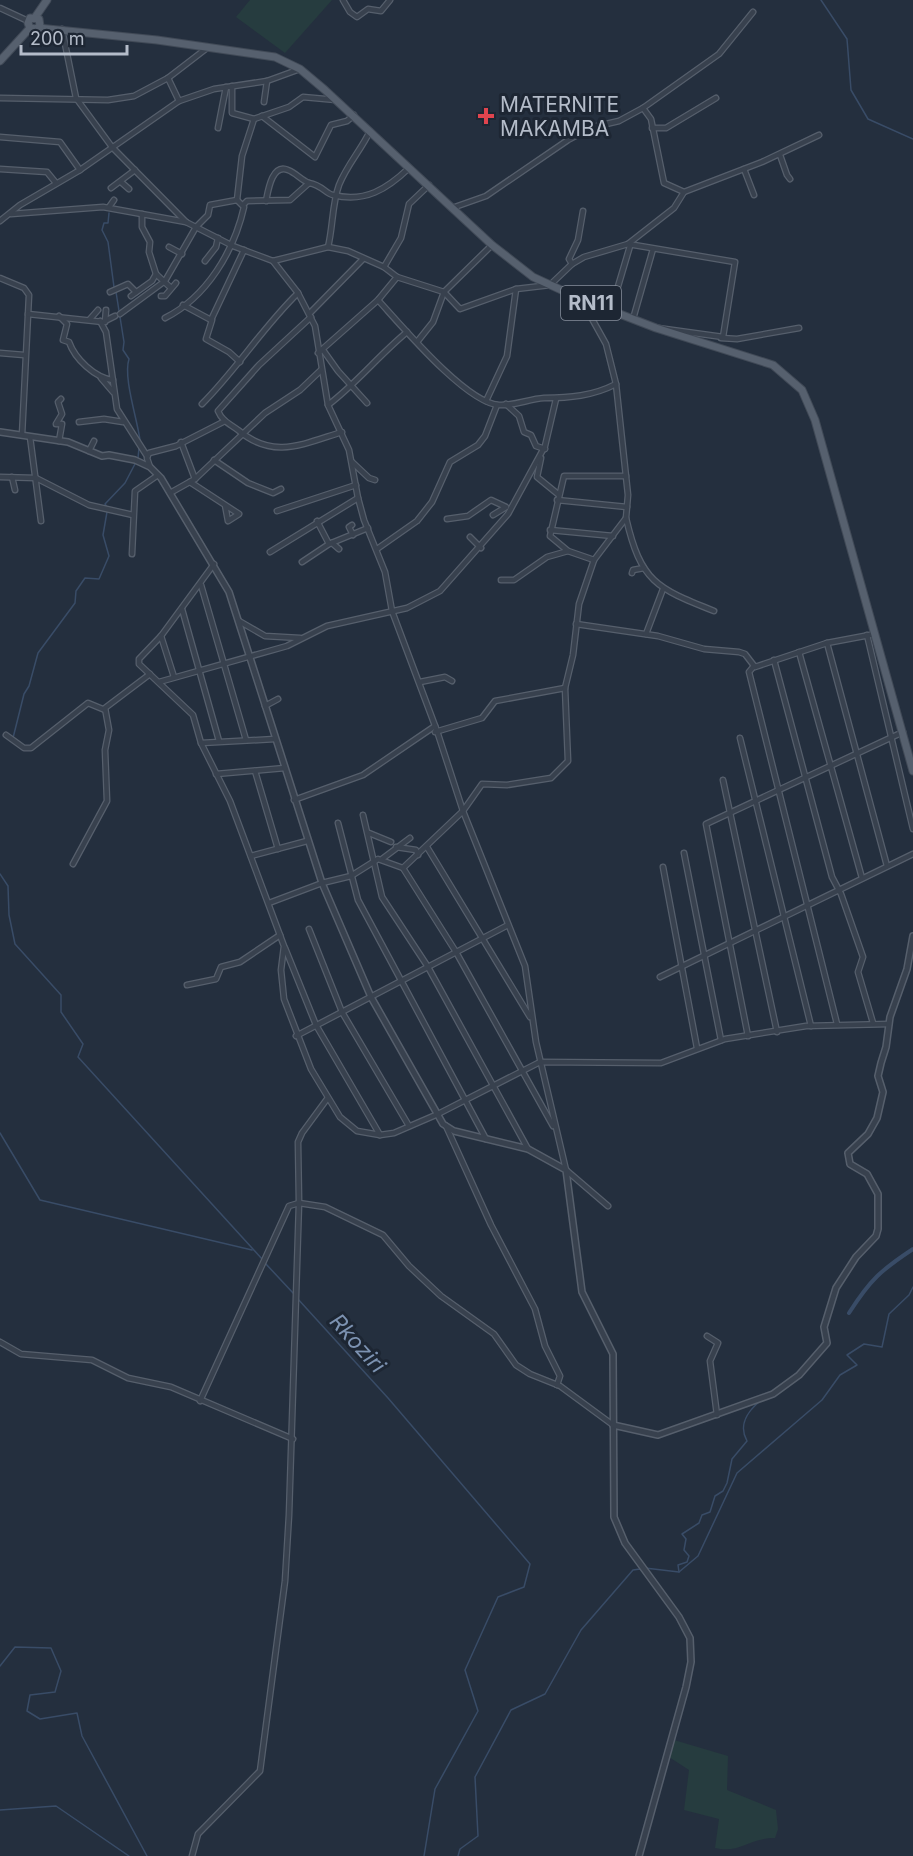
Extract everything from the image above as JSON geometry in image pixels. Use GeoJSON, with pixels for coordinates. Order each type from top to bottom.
{"type":"FeatureCollection","features":[{"type":"Feature","properties":{"kind":"main road"},"geometry":{"type":"LineString","coordinates":[[0,61],[35,23],[47,0]]}},
{"type":"Feature","properties":{"kind":"main road","name":"RN11"},"geometry":{"type":"LineString","coordinates":[[35,23],[275,57],[300,69],[354,115],[492,245],[533,278],[633,320],[773,365],[802,390],[815,420],[913,771]]}},
{"type":"Feature","properties":{"kind":"street"},"geometry":{"type":"LineString","coordinates":[[343,0],[350,12],[357,16],[368,9],[381,11],[390,0]]}},
{"type":"Feature","properties":{"kind":"street"},"geometry":{"type":"LineString","coordinates":[[1,10],[35,23]]}},
{"type":"Feature","properties":{"kind":"street"},"geometry":{"type":"LineString","coordinates":[[452,208],[486,196],[558,146],[643,108],[719,54],[753,12]]}},
{"type":"Feature","properties":{"kind":"street"},"geometry":{"type":"LineString","coordinates":[[58,28],[76,98],[112,147],[186,222]]}},
{"type":"Feature","properties":{"kind":"street"},"geometry":{"type":"LineString","coordinates":[[0,98],[126,98],[142,94],[168,78],[208,47]]}},
{"type":"Feature","properties":{"kind":"street"},"geometry":{"type":"LineString","coordinates":[[0,221],[56,183],[80,170],[179,101],[229,87],[267,81],[300,69]]}},
{"type":"Feature","properties":{"kind":"street"},"geometry":{"type":"LineString","coordinates":[[168,78],[179,101]]}},
{"type":"Feature","properties":{"kind":"street"},"geometry":{"type":"LineString","coordinates":[[264,102],[267,81]]}},
{"type":"Feature","properties":{"kind":"street"},"geometry":{"type":"LineString","coordinates":[[229,87],[232,113],[254,119],[289,107],[303,97],[336,100]]}},
{"type":"Feature","properties":{"kind":"street"},"geometry":{"type":"LineString","coordinates":[[218,128],[229,87]]}},
{"type":"Feature","properties":{"kind":"street"},"geometry":{"type":"LineString","coordinates":[[652,128],[666,128],[716,98]]}},
{"type":"Feature","properties":{"kind":"street"},"geometry":{"type":"LineString","coordinates":[[643,108],[651,119],[664,183],[684,192]]}},
{"type":"Feature","properties":{"kind":"street"},"geometry":{"type":"LineString","coordinates":[[262,116],[315,157],[331,125],[347,121],[354,115]]}},
{"type":"Feature","properties":{"kind":"street"},"geometry":{"type":"LineString","coordinates":[[237,200],[242,156],[254,119]]}},
{"type":"Feature","properties":{"kind":"street"},"geometry":{"type":"LineString","coordinates":[[328,247],[336,195],[346,169],[359,153],[370,131]]}},
{"type":"Feature","properties":{"kind":"street"},"geometry":{"type":"LineString","coordinates":[[610,310],[629,245],[674,208],[684,192],[780,154],[819,135]]}},
{"type":"Feature","properties":{"kind":"street"},"geometry":{"type":"LineString","coordinates":[[0,137],[60,142],[80,170]]}},
{"type":"Feature","properties":{"kind":"street"},"geometry":{"type":"LineString","coordinates":[[780,154],[786,175],[790,179]]}},
{"type":"Feature","properties":{"kind":"street"},"geometry":{"type":"LineString","coordinates":[[266,201],[274,175],[281,169],[286,169],[309,183],[321,185],[331,195],[354,198],[375,193],[390,186],[409,168]]}},
{"type":"Feature","properties":{"kind":"street"},"geometry":{"type":"LineString","coordinates":[[0,169],[47,172],[56,183]]}},
{"type":"Feature","properties":{"kind":"street"},"geometry":{"type":"LineString","coordinates":[[744,169],[754,195]]}},
{"type":"Feature","properties":{"kind":"street"},"geometry":{"type":"LineString","coordinates":[[111,188],[135,170]]}},
{"type":"Feature","properties":{"kind":"street"},"geometry":{"type":"LineString","coordinates":[[121,182],[129,189]]}},
{"type":"Feature","properties":{"kind":"street"},"geometry":{"type":"LineString","coordinates":[[165,318],[183,305],[212,277],[233,246],[240,228],[243,205],[247,201],[290,200],[309,183]]}},
{"type":"Feature","properties":{"kind":"street"},"geometry":{"type":"LineString","coordinates":[[384,267],[401,238],[407,206],[413,197],[429,185]]}},
{"type":"Feature","properties":{"kind":"street"},"geometry":{"type":"LineString","coordinates":[[110,207],[114,200]]}},
{"type":"Feature","properties":{"kind":"street"},"geometry":{"type":"LineString","coordinates":[[237,200],[243,205]]}},
{"type":"Feature","properties":{"kind":"street"},"geometry":{"type":"LineString","coordinates":[[28,314],[70,317],[103,323],[118,315],[165,281],[196,227],[208,214],[210,206],[237,200]]}},
{"type":"Feature","properties":{"kind":"street"},"geometry":{"type":"LineString","coordinates":[[8,214],[110,207],[186,222],[233,246],[273,261],[298,293],[311,315],[320,351],[328,405],[342,432],[352,462],[358,498],[385,572],[392,611],[420,682],[463,811],[525,966],[531,1019],[554,1128],[566,1170],[582,1292],[612,1350],[615,1517],[625,1543],[645,1574],[679,1617],[690,1638],[691,1662],[639,1856]]}},
{"type":"Feature","properties":{"kind":"street"},"geometry":{"type":"LineString","coordinates":[[572,264],[569,260],[578,240],[583,211]]}},
{"type":"Feature","properties":{"kind":"street"},"geometry":{"type":"LineString","coordinates":[[142,214],[142,227],[150,243],[149,252],[156,274],[171,288]]}},
{"type":"Feature","properties":{"kind":"street"},"geometry":{"type":"LineString","coordinates":[[205,261],[216,246],[218,238]]}},
{"type":"Feature","properties":{"kind":"street"},"geometry":{"type":"LineString","coordinates":[[417,342],[433,322],[444,292],[492,245]]}},
{"type":"Feature","properties":{"kind":"street"},"geometry":{"type":"LineString","coordinates":[[273,261],[328,247],[348,251],[384,267],[397,277],[444,292],[458,308],[463,309],[516,289],[550,285],[572,264],[584,257],[629,245],[735,262],[724,336],[721,338]]}},
{"type":"Feature","properties":{"kind":"street"},"geometry":{"type":"LineString","coordinates":[[169,247],[187,260]]}},
{"type":"Feature","properties":{"kind":"street"},"geometry":{"type":"LineString","coordinates":[[633,320],[653,249]]}},
{"type":"Feature","properties":{"kind":"street"},"geometry":{"type":"LineString","coordinates":[[240,362],[229,352],[206,339],[212,318],[244,250]]}},
{"type":"Feature","properties":{"kind":"street"},"geometry":{"type":"LineString","coordinates":[[342,432],[293,448],[267,447],[244,435],[219,414],[220,409],[259,365],[311,315],[363,259]]}},
{"type":"Feature","properties":{"kind":"street"},"geometry":{"type":"LineString","coordinates":[[130,296],[154,280],[156,274]]}},
{"type":"Feature","properties":{"kind":"street"},"geometry":{"type":"LineString","coordinates":[[320,351],[378,300],[397,277]]}},
{"type":"Feature","properties":{"kind":"street"},"geometry":{"type":"LineString","coordinates":[[0,278],[27,291],[22,435]]}},
{"type":"Feature","properties":{"kind":"street"},"geometry":{"type":"LineString","coordinates":[[161,296],[165,296],[176,283]]}},
{"type":"Feature","properties":{"kind":"street"},"geometry":{"type":"LineString","coordinates":[[110,292],[128,284],[136,292]]}},
{"type":"Feature","properties":{"kind":"street"},"geometry":{"type":"LineString","coordinates":[[486,401],[507,356],[516,289]]}},
{"type":"Feature","properties":{"kind":"street"},"geometry":{"type":"LineString","coordinates":[[202,404],[240,362],[281,309],[298,293]]}},
{"type":"Feature","properties":{"kind":"street"},"geometry":{"type":"LineString","coordinates":[[378,300],[407,332],[465,388],[497,405],[595,393],[616,384]]}},
{"type":"Feature","properties":{"kind":"street"},"geometry":{"type":"LineString","coordinates":[[581,300],[606,344],[616,384],[626,476],[626,519],[634,549],[644,568],[663,589],[714,611]]}},
{"type":"Feature","properties":{"kind":"street"},"geometry":{"type":"LineString","coordinates":[[183,305],[207,320],[212,318]]}},
{"type":"Feature","properties":{"kind":"street"},"geometry":{"type":"LineString","coordinates":[[90,320],[98,310]]}},
{"type":"Feature","properties":{"kind":"street"},"geometry":{"type":"LineString","coordinates":[[106,310],[103,323],[117,409],[147,456],[150,467]]}},
{"type":"Feature","properties":{"kind":"street"},"geometry":{"type":"LineString","coordinates":[[59,316],[67,324]]}},
{"type":"Feature","properties":{"kind":"street"},"geometry":{"type":"LineString","coordinates":[[70,317],[63,340],[69,342],[79,358],[114,390]]}},
{"type":"Feature","properties":{"kind":"street"},"geometry":{"type":"LineString","coordinates":[[657,328],[664,327],[737,339],[799,328]]}},
{"type":"Feature","properties":{"kind":"street"},"geometry":{"type":"LineString","coordinates":[[328,405],[352,386],[382,352],[407,332]]}},
{"type":"Feature","properties":{"kind":"street"},"geometry":{"type":"LineString","coordinates":[[320,351],[368,403]]}},
{"type":"Feature","properties":{"kind":"street"},"geometry":{"type":"LineString","coordinates":[[0,353],[24,355]]}},
{"type":"Feature","properties":{"kind":"street"},"geometry":{"type":"LineString","coordinates":[[170,493],[192,480],[244,435],[265,413],[300,390],[321,370]]}},
{"type":"Feature","properties":{"kind":"street"},"geometry":{"type":"LineString","coordinates":[[101,377],[113,380]]}},
{"type":"Feature","properties":{"kind":"street"},"geometry":{"type":"LineString","coordinates":[[59,441],[62,424],[56,424],[62,414],[58,402],[61,399]]}},
{"type":"Feature","properties":{"kind":"street"},"geometry":{"type":"LineString","coordinates":[[556,399],[537,477],[558,498],[627,507]]}},
{"type":"Feature","properties":{"kind":"street"},"geometry":{"type":"LineString","coordinates":[[506,404],[519,416],[524,432],[531,435],[536,446],[545,446]]}},
{"type":"Feature","properties":{"kind":"street"},"geometry":{"type":"LineString","coordinates":[[377,549],[398,537],[417,521],[432,502],[450,462],[482,440],[497,405]]}},
{"type":"Feature","properties":{"kind":"street"},"geometry":{"type":"LineString","coordinates":[[79,422],[104,419],[124,422]]}},
{"type":"Feature","properties":{"kind":"street"},"geometry":{"type":"LineString","coordinates":[[147,456],[149,453],[181,442],[225,421]]}},
{"type":"Feature","properties":{"kind":"street"},"geometry":{"type":"LineString","coordinates":[[0,432],[59,441],[102,456],[109,455],[142,462],[158,475],[214,564],[229,592],[239,621],[294,800],[322,882],[371,997],[446,1126],[491,1225],[535,1309],[546,1346],[560,1376],[557,1385]]}},
{"type":"Feature","properties":{"kind":"street"},"geometry":{"type":"LineString","coordinates":[[30,437],[40,521]]}},
{"type":"Feature","properties":{"kind":"street"},"geometry":{"type":"LineString","coordinates":[[89,451],[94,441]]}},
{"type":"Feature","properties":{"kind":"street"},"geometry":{"type":"LineString","coordinates":[[181,442],[192,480],[225,505]]}},
{"type":"Feature","properties":{"kind":"street"},"geometry":{"type":"LineString","coordinates":[[159,682],[287,646],[327,626],[407,608],[440,591],[481,548],[511,508],[545,446]]}},
{"type":"Feature","properties":{"kind":"street"},"geometry":{"type":"LineString","coordinates":[[142,462],[144,451]]}},
{"type":"Feature","properties":{"kind":"street"},"geometry":{"type":"LineString","coordinates":[[214,460],[253,485],[273,493],[281,489]]}},
{"type":"Feature","properties":{"kind":"street"},"geometry":{"type":"LineString","coordinates":[[352,462],[369,478],[375,480]]}},
{"type":"Feature","properties":{"kind":"street"},"geometry":{"type":"LineString","coordinates":[[594,560],[568,551],[550,536],[558,498],[567,474],[626,476]]}},
{"type":"Feature","properties":{"kind":"street"},"geometry":{"type":"LineString","coordinates":[[132,554],[135,491],[158,475]]}},
{"type":"Feature","properties":{"kind":"street"},"geometry":{"type":"LineString","coordinates":[[0,477],[36,478],[89,505],[133,514]]}},
{"type":"Feature","properties":{"kind":"street"},"geometry":{"type":"LineString","coordinates":[[12,477],[15,490]]}},
{"type":"Feature","properties":{"kind":"street"},"geometry":{"type":"LineString","coordinates":[[277,511],[356,485]]}},
{"type":"Feature","properties":{"kind":"street"},"geometry":{"type":"LineString","coordinates":[[270,552],[295,538],[317,521],[358,498]]}},
{"type":"Feature","properties":{"kind":"street"},"geometry":{"type":"LineString","coordinates":[[447,519],[468,516],[491,500],[511,508]]}},
{"type":"Feature","properties":{"kind":"street"},"geometry":{"type":"LineString","coordinates":[[493,515],[504,506]]}},
{"type":"Feature","properties":{"kind":"street"},"geometry":{"type":"LineString","coordinates":[[403,868],[463,811],[485,783],[507,785],[551,778],[568,761],[565,688],[579,604],[594,560],[626,519]]}},
{"type":"Feature","properties":{"kind":"street"},"geometry":{"type":"LineString","coordinates":[[317,521],[328,545]]}},
{"type":"Feature","properties":{"kind":"street"},"geometry":{"type":"LineString","coordinates":[[352,525],[349,527],[353,535]]}},
{"type":"Feature","properties":{"kind":"street"},"geometry":{"type":"LineString","coordinates":[[302,562],[328,545],[368,528]]}},
{"type":"Feature","properties":{"kind":"street"},"geometry":{"type":"LineString","coordinates":[[397,530],[398,537]]}},
{"type":"Feature","properties":{"kind":"street"},"geometry":{"type":"LineString","coordinates":[[550,530],[614,536]]}},
{"type":"Feature","properties":{"kind":"street"},"geometry":{"type":"LineString","coordinates":[[470,537],[481,548]]}},
{"type":"Feature","properties":{"kind":"street"},"geometry":{"type":"LineString","coordinates":[[321,542],[339,549]]}},
{"type":"Feature","properties":{"kind":"street"},"geometry":{"type":"LineString","coordinates":[[501,580],[514,580],[547,557],[568,551]]}},
{"type":"Feature","properties":{"kind":"street"},"geometry":{"type":"LineString","coordinates":[[214,564],[201,585],[161,636],[139,659],[139,664],[192,712],[201,743],[251,856],[316,1025],[380,1135]]}},
{"type":"Feature","properties":{"kind":"street"},"geometry":{"type":"LineString","coordinates":[[632,573],[633,570],[644,568]]}},
{"type":"Feature","properties":{"kind":"street"},"geometry":{"type":"LineString","coordinates":[[201,585],[246,740]]}},
{"type":"Feature","properties":{"kind":"street"},"geometry":{"type":"LineString","coordinates":[[646,634],[663,589]]}},
{"type":"Feature","properties":{"kind":"street"},"geometry":{"type":"LineString","coordinates":[[182,609],[219,741]]}},
{"type":"Feature","properties":{"kind":"street"},"geometry":{"type":"LineString","coordinates":[[239,621],[265,636],[300,638]]}},
{"type":"Feature","properties":{"kind":"street"},"geometry":{"type":"LineString","coordinates":[[576,624],[646,634],[704,649],[739,652],[745,654],[754,666]]}},
{"type":"Feature","properties":{"kind":"street"},"geometry":{"type":"LineString","coordinates":[[837,1024],[749,672],[754,666],[827,643],[875,634]]}},
{"type":"Feature","properties":{"kind":"street"},"geometry":{"type":"LineString","coordinates":[[161,636],[174,677]]}},
{"type":"Feature","properties":{"kind":"street"},"geometry":{"type":"LineString","coordinates":[[867,636],[913,829]]}},
{"type":"Feature","properties":{"kind":"street"},"geometry":{"type":"LineString","coordinates":[[827,643],[887,866]]}},
{"type":"Feature","properties":{"kind":"street"},"geometry":{"type":"LineString","coordinates":[[799,652],[862,878]]}},
{"type":"Feature","properties":{"kind":"street"},"geometry":{"type":"LineString","coordinates":[[774,660],[832,877],[863,957],[858,972],[873,1023]]}},
{"type":"Feature","properties":{"kind":"street"},"geometry":{"type":"LineString","coordinates":[[561,666],[569,670]]}},
{"type":"Feature","properties":{"kind":"street"},"geometry":{"type":"LineString","coordinates":[[105,710],[150,674]]}},
{"type":"Feature","properties":{"kind":"street"},"geometry":{"type":"LineString","coordinates":[[420,682],[445,677],[452,681]]}},
{"type":"Feature","properties":{"kind":"street"},"geometry":{"type":"LineString","coordinates":[[294,800],[363,775],[436,730],[482,718],[495,701],[565,688]]}},
{"type":"Feature","properties":{"kind":"street"},"geometry":{"type":"LineString","coordinates":[[265,706],[278,699]]}},
{"type":"Feature","properties":{"kind":"street"},"geometry":{"type":"LineString","coordinates":[[6,735],[24,748],[31,748],[88,703],[105,710]]}},
{"type":"Feature","properties":{"kind":"street"},"geometry":{"type":"LineString","coordinates":[[73,864],[107,801],[105,750],[109,730],[105,710]]}},
{"type":"Feature","properties":{"kind":"street"},"geometry":{"type":"LineString","coordinates":[[748,1036],[706,824],[903,732]]}},
{"type":"Feature","properties":{"kind":"street"},"geometry":{"type":"LineString","coordinates":[[740,738],[811,1026]]}},
{"type":"Feature","properties":{"kind":"street"},"geometry":{"type":"LineString","coordinates":[[201,743],[275,739]]}},
{"type":"Feature","properties":{"kind":"street"},"geometry":{"type":"LineString","coordinates":[[216,774],[285,768]]}},
{"type":"Feature","properties":{"kind":"street"},"geometry":{"type":"LineString","coordinates":[[255,771],[278,849]]}},
{"type":"Feature","properties":{"kind":"street"},"geometry":{"type":"LineString","coordinates":[[723,780],[777,1032]]}},
{"type":"Feature","properties":{"kind":"street"},"geometry":{"type":"LineString","coordinates":[[363,815],[369,832],[378,888],[382,897],[428,967],[528,1149]]}},
{"type":"Feature","properties":{"kind":"street"},"geometry":{"type":"LineString","coordinates":[[338,823],[358,900],[486,1139]]}},
{"type":"Feature","properties":{"kind":"street"},"geometry":{"type":"LineString","coordinates":[[369,832],[391,842]]}},
{"type":"Feature","properties":{"kind":"street"},"geometry":{"type":"LineString","coordinates":[[269,903],[322,882],[351,876],[375,860],[382,859],[410,838]]}},
{"type":"Feature","properties":{"kind":"street"},"geometry":{"type":"LineString","coordinates":[[251,856],[308,841]]}},
{"type":"Feature","properties":{"kind":"street"},"geometry":{"type":"LineString","coordinates":[[427,847],[531,1019]]}},
{"type":"Feature","properties":{"kind":"street"},"geometry":{"type":"LineString","coordinates":[[396,848],[416,850],[418,855]]}},
{"type":"Feature","properties":{"kind":"street"},"geometry":{"type":"LineString","coordinates":[[684,853],[721,1040]]}},
{"type":"Feature","properties":{"kind":"street"},"geometry":{"type":"LineString","coordinates":[[660,977],[913,854]]}},
{"type":"Feature","properties":{"kind":"street"},"geometry":{"type":"LineString","coordinates":[[382,859],[403,868],[456,952],[520,1072],[554,1128]]}},
{"type":"Feature","properties":{"kind":"street"},"geometry":{"type":"LineString","coordinates":[[663,867],[680,967],[698,1048]]}},
{"type":"Feature","properties":{"kind":"street"},"geometry":{"type":"LineString","coordinates":[[296,1036],[508,925]]}},
{"type":"Feature","properties":{"kind":"street"},"geometry":{"type":"LineString","coordinates":[[309,928],[342,1012],[409,1126]]}},
{"type":"Feature","properties":{"kind":"street"},"geometry":{"type":"LineString","coordinates":[[187,985],[216,979],[221,967],[240,962],[280,934]]}},
{"type":"Feature","properties":{"kind":"street"},"geometry":{"type":"LineString","coordinates":[[200,1401],[289,1206],[299,1203],[325,1208],[383,1235],[409,1266],[441,1296],[494,1334],[516,1365],[530,1374],[557,1385],[613,1425],[658,1436],[779,1391],[800,1375],[828,1341],[824,1327],[836,1288],[856,1257],[877,1233],[878,1194],[867,1174],[850,1164],[848,1153],[868,1134],[877,1118],[883,1092],[878,1076],[895,999],[907,969],[913,936]]}},
{"type":"Feature","properties":{"kind":"street"},"geometry":{"type":"LineString","coordinates":[[284,946],[281,970],[284,999],[296,1036],[327,1099],[352,1127],[380,1135],[438,1114],[540,1062],[661,1063],[721,1040],[811,1026],[889,1024]]}},
{"type":"Feature","properties":{"kind":"street"},"geometry":{"type":"LineString","coordinates":[[192,1856],[198,1834],[260,1771],[285,1581],[293,1439],[299,1138],[327,1099]]}},
{"type":"Feature","properties":{"kind":"street"},"geometry":{"type":"LineString","coordinates":[[446,1126],[528,1149],[566,1170],[609,1206]]}},
{"type":"Feature","properties":{"kind":"street"},"geometry":{"type":"LineString","coordinates":[[707,1336],[718,1343],[710,1361],[717,1415]]}},
{"type":"Feature","properties":{"kind":"street"},"geometry":{"type":"LineString","coordinates":[[0,1342],[21,1354],[92,1360],[126,1377],[168,1386],[293,1439]]}},
{"type":"Feature","properties":{"kind":"green space"},"geometry":{"type":"Polygon","coordinates":[[[250,0],[332,0],[285,53],[236,17],[250,0]]]}},
{"type":"Feature","properties":{"kind":"green space"},"geometry":{"type":"Polygon","coordinates":[[[674,1740],[728,1756],[727,1790],[776,1810],[778,1829],[775,1838],[758,1840],[731,1849],[715,1848],[719,1819],[684,1810],[689,1770],[669,1757],[674,1740]]]}},
{"type":"Feature","properties":{"kind":"waterway"},"geometry":{"type":"LineString","coordinates":[[821,0],[847,39],[851,90],[868,119],[913,139]]}},
{"type":"Feature","properties":{"kind":"waterway"},"geometry":{"type":"LineString","coordinates":[[109,213],[108,223],[104,223],[102,230],[108,242],[114,287]]}},
{"type":"Feature","properties":{"kind":"waterway"},"geometry":{"type":"LineString","coordinates":[[116,292],[124,342],[123,350],[129,359],[129,387],[140,440]]}},
{"type":"Feature","properties":{"kind":"waterway"},"geometry":{"type":"LineString","coordinates":[[138,458],[139,448]]}},
{"type":"Feature","properties":{"kind":"waterway"},"geometry":{"type":"LineString","coordinates":[[107,507],[105,504],[125,483],[136,462]]}},
{"type":"Feature","properties":{"kind":"waterway"},"geometry":{"type":"LineString","coordinates":[[13,738],[24,694],[29,686],[38,653],[75,603],[76,591],[85,578],[99,579],[109,556],[103,535],[107,512]]}},
{"type":"Feature","properties":{"kind":"waterway","name":"Rkoziri"},"geometry":{"type":"LineString","coordinates":[[0,874],[8,886],[9,915],[15,944],[61,995],[61,1012],[83,1044],[78,1057],[262,1259]]}},
{"type":"Feature","properties":{"kind":"waterway"},"geometry":{"type":"LineString","coordinates":[[0,1133],[40,1200],[252,1250]]}},
{"type":"Feature","properties":{"kind":"waterway"},"geometry":{"type":"LineString","coordinates":[[849,1313],[863,1292],[877,1277],[892,1263],[913,1249]]}},
{"type":"Feature","properties":{"kind":"waterway","name":"Rkoziri"},"geometry":{"type":"LineString","coordinates":[[265,1263],[294,1294]]}},
{"type":"Feature","properties":{"kind":"waterway"},"geometry":{"type":"LineString","coordinates":[[645,1568],[679,1572],[698,1556],[737,1473],[822,1400],[840,1375],[857,1365],[847,1355],[864,1344],[882,1347],[889,1314],[909,1295],[913,1287]]}},
{"type":"Feature","properties":{"kind":"waterway","name":"Rkoziri"},"geometry":{"type":"LineString","coordinates":[[297,1298],[388,1398],[530,1564],[524,1587],[498,1597],[465,1670],[478,1711],[435,1789],[424,1856]]}},
{"type":"Feature","properties":{"kind":"waterway"},"geometry":{"type":"LineString","coordinates":[[679,1572],[678,1565],[687,1562],[689,1556],[684,1550],[686,1539],[682,1534],[699,1523],[702,1515],[710,1512],[715,1496],[723,1491],[732,1459],[747,1441],[743,1430],[745,1419],[760,1401]]}},
{"type":"Feature","properties":{"kind":"waterway"},"geometry":{"type":"LineString","coordinates":[[458,1856],[460,1849],[478,1836],[475,1777],[511,1710],[545,1694],[581,1630],[633,1570],[640,1569]]}},
{"type":"Feature","properties":{"kind":"waterway"},"geometry":{"type":"LineString","coordinates":[[0,1666],[15,1647],[51,1648],[61,1671],[55,1692],[30,1695],[27,1711],[40,1719],[77,1713],[82,1736],[147,1856]]}},
{"type":"Feature","properties":{"kind":"waterway"},"geometry":{"type":"LineString","coordinates":[[0,1810],[56,1806],[129,1856]]}},
{"type":"Feature","properties":{"kind":"place","name":"MATERNITE MAKAMBA"},"geometry":{"type":"Point","coordinates":[486,116]}}]}
